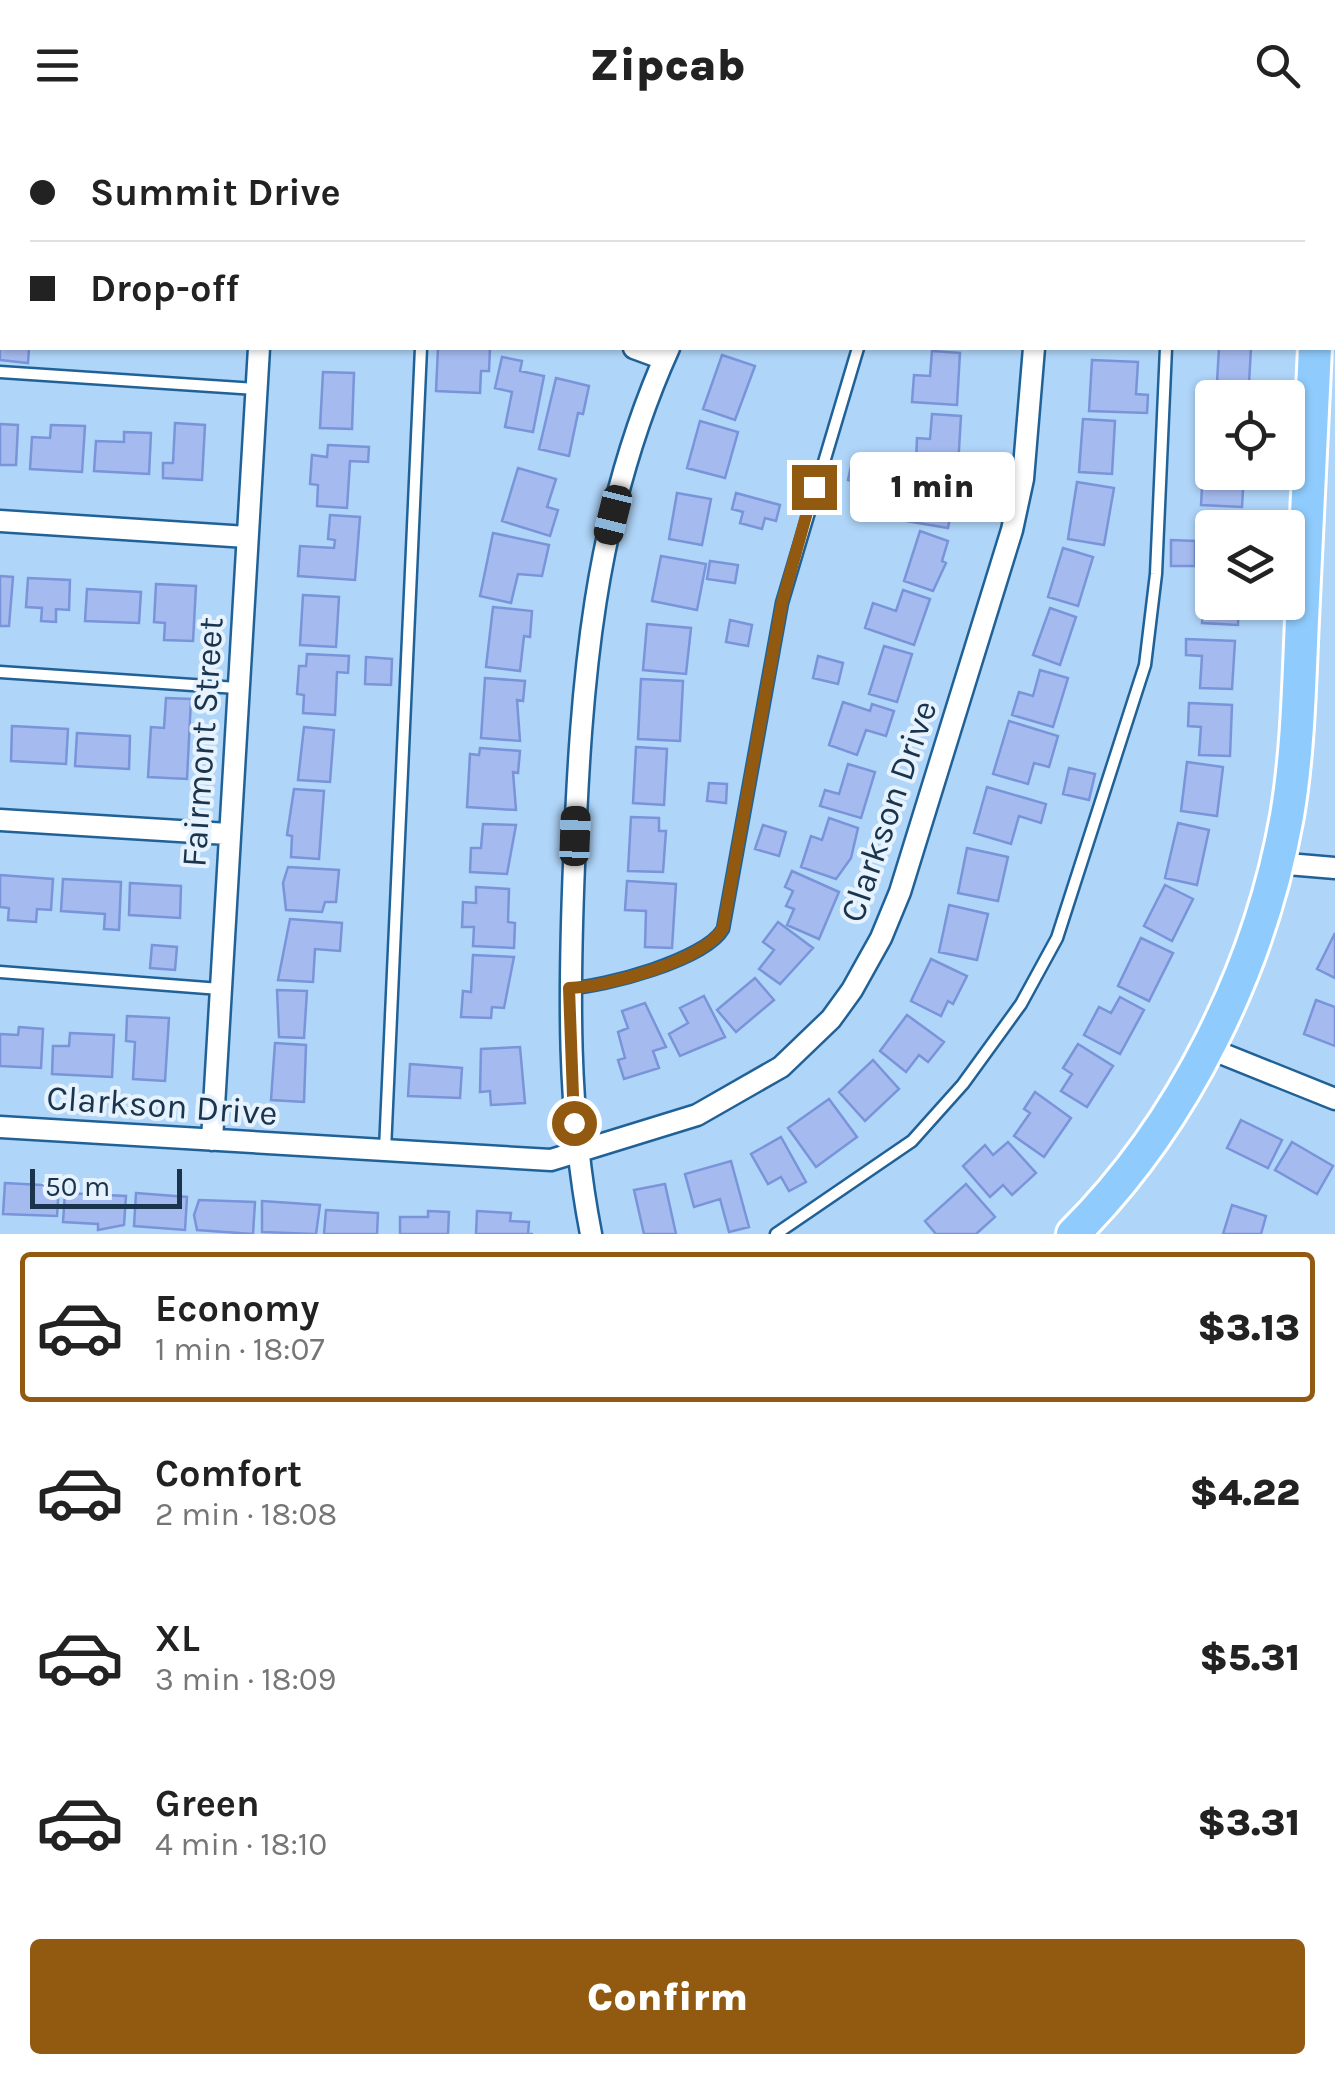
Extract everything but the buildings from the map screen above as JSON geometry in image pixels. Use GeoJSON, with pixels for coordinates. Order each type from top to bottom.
{"type":"FeatureCollection","features":[{"type":"Feature","properties":{"kind":"main road"},"geometry":{"type":"LineString","coordinates":[[1072,1234],[1132,1167],[1208,1048],[1254,938],[1276,863],[1292,772],[1324,404],[1315,350]]}},
{"type":"Feature","properties":{"kind":"street","name":"Fairmont Street"},"geometry":{"type":"LineString","coordinates":[[212,1140],[259,350]]}},
{"type":"Feature","properties":{"kind":"street","name":"Clarkson Drive"},"geometry":{"type":"LineString","coordinates":[[0,1127],[545,1162],[696,1115],[747,1090],[808,1043],[831,1019],[868,964],[900,892],[1012,530],[1030,423],[1034,350]]}},
{"type":"Feature","properties":{"kind":"street"},"geometry":{"type":"LineString","coordinates":[[592,1234],[577,1150],[569,988],[586,645],[613,515],[667,353]]}},
{"type":"Feature","properties":{"kind":"street"},"geometry":{"type":"LineString","coordinates":[[0,522],[247,537]]}},
{"type":"Feature","properties":{"kind":"street"},"geometry":{"type":"LineString","coordinates":[[0,820],[228,834]]}},
{"type":"Feature","properties":{"kind":"street"},"geometry":{"type":"LineString","coordinates":[[1276,863],[1335,868]]}},
{"type":"Feature","properties":{"kind":"street"},"geometry":{"type":"LineString","coordinates":[[1208,1048],[1335,1099]]}},
{"type":"Feature","properties":{"kind":"lane"},"geometry":{"type":"LineString","coordinates":[[385,1151],[421,350]]}},
{"type":"Feature","properties":{"kind":"lane"},"geometry":{"type":"LineString","coordinates":[[569,988],[620,981],[706,945],[723,928],[782,603],[857,350]]}},
{"type":"Feature","properties":{"kind":"lane"},"geometry":{"type":"LineString","coordinates":[[776,1234],[864,1177],[912,1140],[963,1084],[1021,1004],[1057,938],[1145,665],[1156,574],[1166,350]]}},
{"type":"Feature","properties":{"kind":"lane"},"geometry":{"type":"LineString","coordinates":[[0,372],[256,389]]}},
{"type":"Feature","properties":{"kind":"lane"},"geometry":{"type":"LineString","coordinates":[[0,672],[238,688]]}},
{"type":"Feature","properties":{"kind":"lane"},"geometry":{"type":"LineString","coordinates":[[0,972],[220,989]]}},
{"type":"Feature","properties":{"kind":"route"},"geometry":{"type":"LineString","coordinates":[[574,1123],[569,988],[608,986],[714,941],[723,928],[782,603],[814,487]]}}]}
